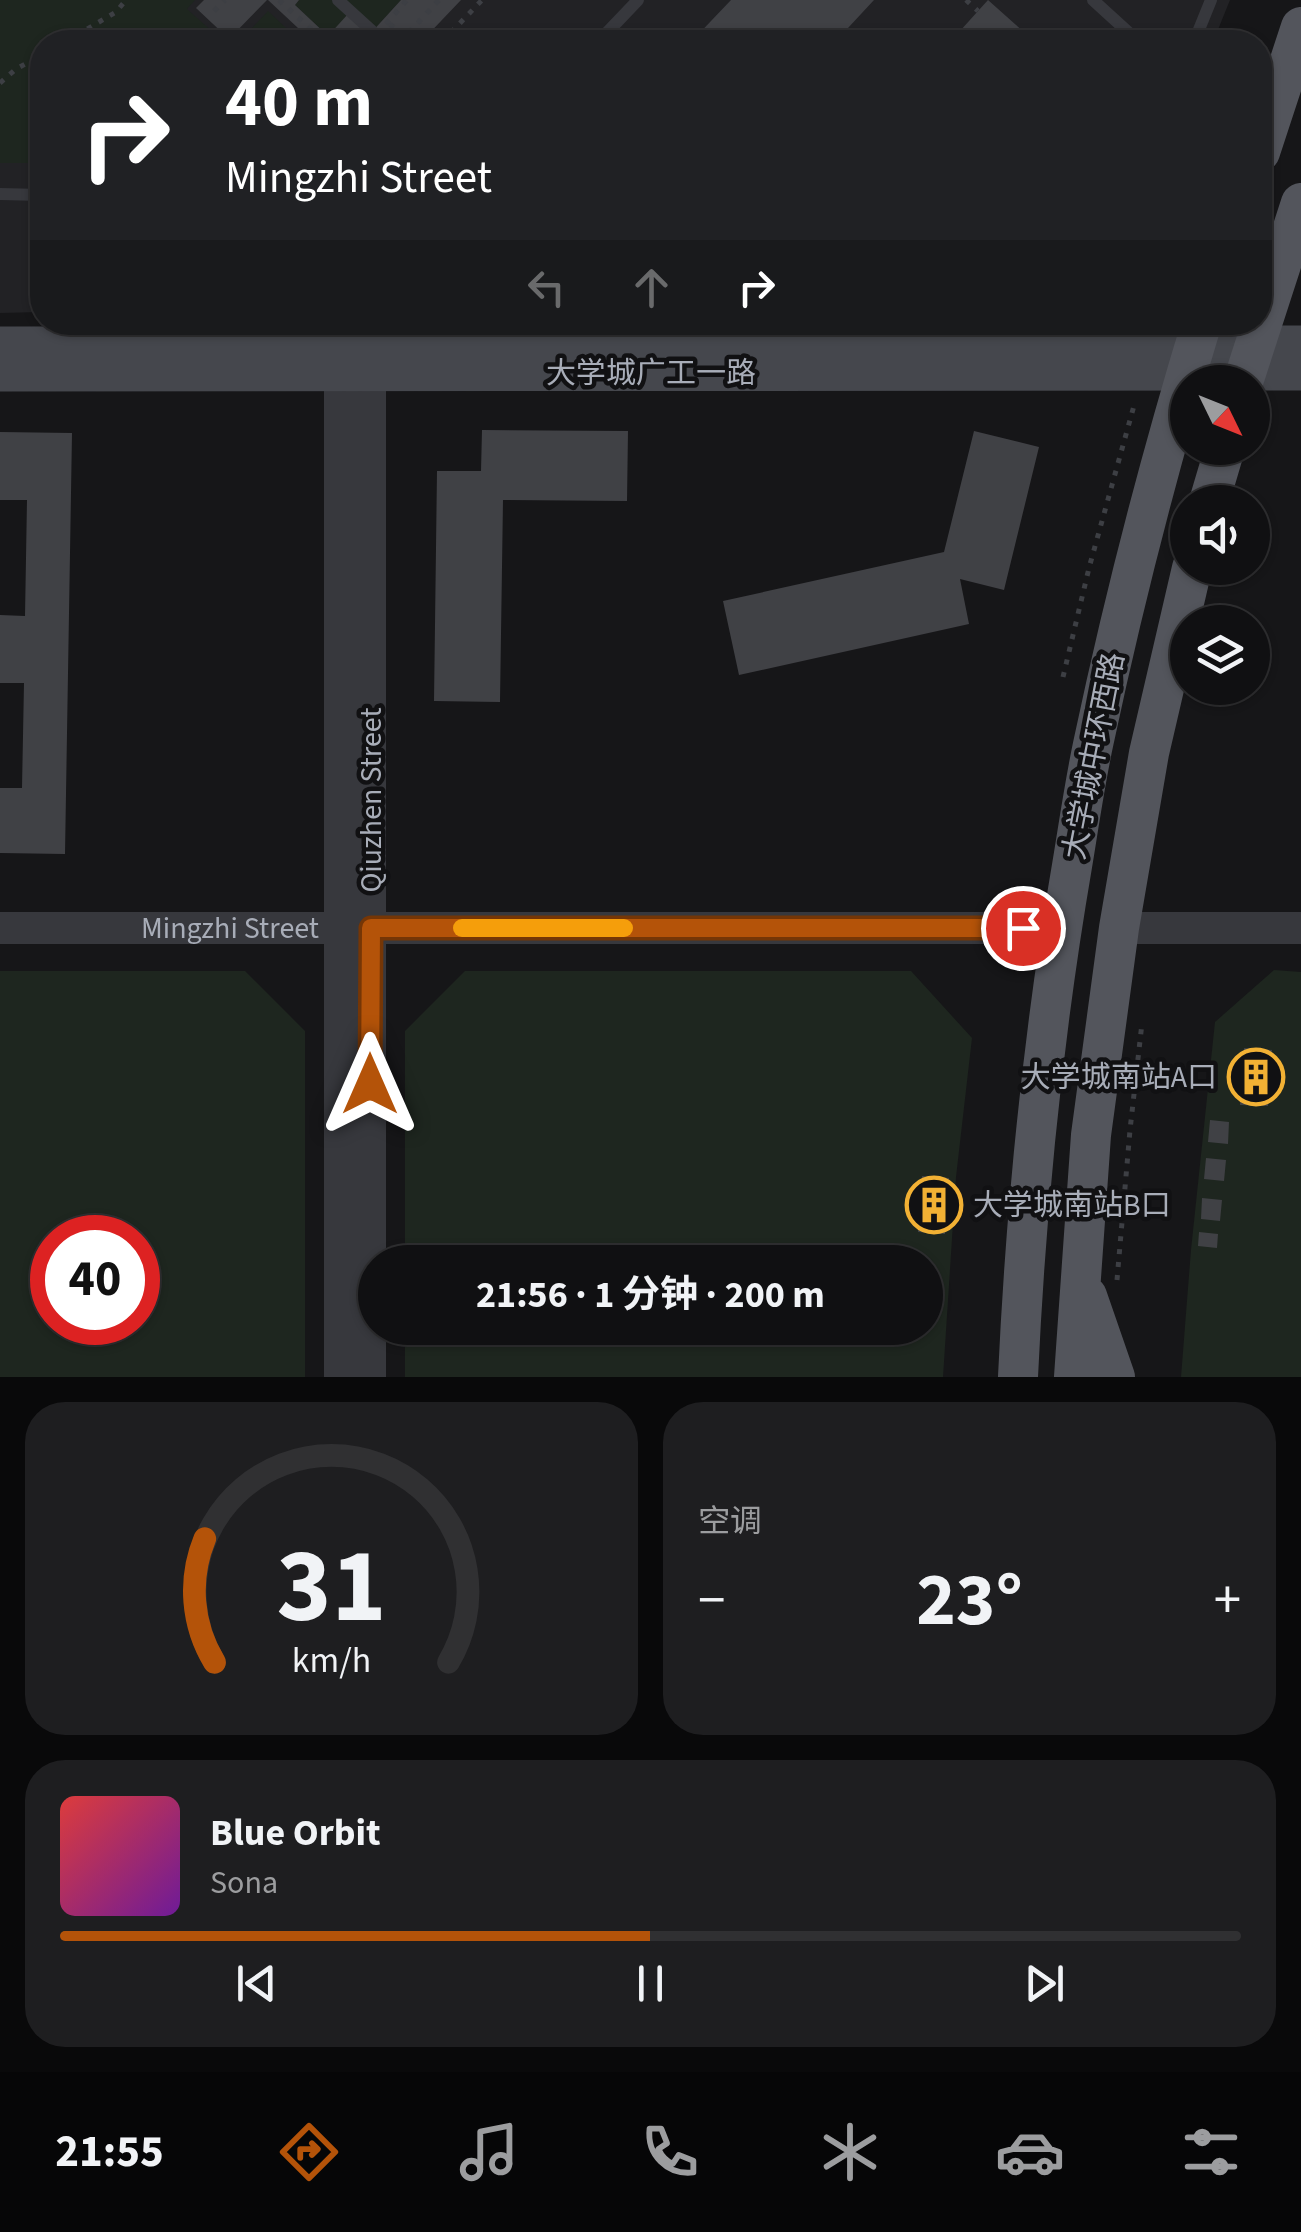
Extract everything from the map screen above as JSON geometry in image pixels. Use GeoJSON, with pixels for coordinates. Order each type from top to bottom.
{"type":"FeatureCollection","features":[{"type":"Feature","properties":{"kind":"main road"},"geometry":{"type":"LineString","coordinates":[[1272,115],[1301,27]]}},
{"type":"Feature","properties":{"kind":"main road"},"geometry":{"type":"LineString","coordinates":[[1272,292],[1301,203]]}},
{"type":"Feature","properties":{"kind":"main road"},"geometry":{"type":"LineString","coordinates":[[1248,365],[1258,335]]}},
{"type":"Feature","properties":{"kind":"main road","name":"大学城广工一路"},"geometry":{"type":"LineString","coordinates":[[1250,365],[1301,343]]}},
{"type":"Feature","properties":{"kind":"main road","name":"大学城广工一路"},"geometry":{"type":"LineString","coordinates":[[0,344],[355,358],[1141,373],[1195,346]]}},
{"type":"Feature","properties":{"kind":"main road","name":"大学城广工一路"},"geometry":{"type":"LineString","coordinates":[[0,374],[355,358],[1195,346],[1245,365]]}},
{"type":"Feature","properties":{"kind":"main road","name":"大学城中环西路"},"geometry":{"type":"LineString","coordinates":[[1018,1377],[1035,1129],[1062,928],[1097,725],[1134,564],[1195,346]]}},
{"type":"Feature","properties":{"kind":"main road","name":"大学城广工一路"},"geometry":{"type":"LineString","coordinates":[[1270,369],[1301,373]]}},
{"type":"Feature","properties":{"kind":"main road","name":"大学城中环西路"},"geometry":{"type":"LineString","coordinates":[[1074,1377],[1091,1135],[1118,928],[1149,754],[1188,585]]}},
{"type":"Feature","properties":{"kind":"main road"},"geometry":{"type":"LineString","coordinates":[[1080,1277],[1116,1377]]}},
{"type":"Feature","properties":{"kind":"street","name":"Qiuzhen Street"},"geometry":{"type":"LineString","coordinates":[[355,358],[356,928],[370,1377]]}},
{"type":"Feature","properties":{"kind":"street","name":"Mingzhi Street"},"geometry":{"type":"LineString","coordinates":[[0,928],[1062,928]]}},
{"type":"Feature","properties":{"kind":"street","name":"Qiuzhen Street"},"geometry":{"type":"LineString","coordinates":[[340,1377],[356,928]]}},
{"type":"Feature","properties":{"kind":"street"},"geometry":{"type":"LineString","coordinates":[[1118,928],[1301,928]]}},
{"type":"Feature","properties":{"kind":"lane"},"geometry":{"type":"LineString","coordinates":[[338,0],[371,30]]}},
{"type":"Feature","properties":{"kind":"lane"},"geometry":{"type":"LineString","coordinates":[[609,30],[638,0]]}},
{"type":"Feature","properties":{"kind":"lane"},"geometry":{"type":"LineString","coordinates":[[1092,0],[1126,30]]}},
{"type":"Feature","properties":{"kind":"lane"},"geometry":{"type":"LineString","coordinates":[[1198,30],[1210,0]]}},
{"type":"Feature","properties":{"kind":"lane"},"geometry":{"type":"LineString","coordinates":[[0,194],[30,195]]}},
{"type":"Feature","properties":{"kind":"path"},"geometry":{"type":"LineString","coordinates":[[90,30],[126,0]]}},
{"type":"Feature","properties":{"kind":"path"},"geometry":{"type":"LineString","coordinates":[[214,12],[225,0]]}},
{"type":"Feature","properties":{"kind":"path"},"geometry":{"type":"LineString","coordinates":[[279,0],[312,30]]}},
{"type":"Feature","properties":{"kind":"path"},"geometry":{"type":"LineString","coordinates":[[377,30],[407,0]]}},
{"type":"Feature","properties":{"kind":"path"},"geometry":{"type":"LineString","coordinates":[[411,30],[439,0]]}},
{"type":"Feature","properties":{"kind":"path"},"geometry":{"type":"LineString","coordinates":[[453,30],[482,0]]}},
{"type":"Feature","properties":{"kind":"path"},"geometry":{"type":"LineString","coordinates":[[966,0],[978,11]]}},
{"type":"Feature","properties":{"kind":"path"},"geometry":{"type":"LineString","coordinates":[[0,82],[30,61]]}},
{"type":"Feature","properties":{"kind":"path"},"geometry":{"type":"LineString","coordinates":[[1063,677],[1141,373]]}},
{"type":"Feature","properties":{"kind":"path"},"geometry":{"type":"LineString","coordinates":[[1116,1295],[1144,1010]]}},
{"type":"Feature","properties":{"kind":"shaded area"},"geometry":{"type":"Polygon","coordinates":[[[0,0],[1230,0],[1218,30],[30,30],[30,312],[0,313],[0,0]]]}},
{"type":"Feature","properties":{"kind":"shaded area"},"geometry":{"type":"Polygon","coordinates":[[[0,0],[195,0],[187,9],[211,30],[30,30],[30,163],[0,163],[0,0]]]}},
{"type":"Feature","properties":{"kind":"shaded area"},"geometry":{"type":"Polygon","coordinates":[[[299,0],[401,0],[374,30],[322,30],[295,5],[299,0]]]}},
{"type":"Feature","properties":{"kind":"shaded area"},"geometry":{"type":"Polygon","coordinates":[[[268,11],[288,30],[250,30],[268,11]]]}},
{"type":"Feature","properties":{"kind":"shaded area"},"geometry":{"type":"Polygon","coordinates":[[[1274,970],[1301,972],[1301,1377],[1181,1377],[1215,1022],[1274,970]]]}},
{"type":"Feature","properties":{"kind":"shaded area"},"geometry":{"type":"Polygon","coordinates":[[[0,971],[245,971],[305,1031],[305,1377],[0,1377],[0,971]]]}},
{"type":"Feature","properties":{"kind":"shaded area"},"geometry":{"type":"Polygon","coordinates":[[[465,971],[911,971],[972,1038],[956,1177],[943,1377],[405,1377],[405,1345],[943,1345],[943,1245],[405,1245],[405,1031],[465,971]]]}},
{"type":"Feature","properties":{"kind":"building"},"geometry":{"type":"Polygon","coordinates":[[[204,0],[267,0],[238,30],[219,30],[196,8],[204,0]]]}},
{"type":"Feature","properties":{"kind":"building"},"geometry":{"type":"Polygon","coordinates":[[[268,0],[299,0],[295,5],[322,30],[300,30],[268,0]]]}},
{"type":"Feature","properties":{"kind":"building"},"geometry":{"type":"Polygon","coordinates":[[[401,0],[461,0],[432,30],[374,30],[401,0]]]}},
{"type":"Feature","properties":{"kind":"building"},"geometry":{"type":"Polygon","coordinates":[[[731,0],[874,0],[846,30],[702,30],[731,0]]]}},
{"type":"Feature","properties":{"kind":"building"},"geometry":{"type":"Polygon","coordinates":[[[988,0],[1022,30],[961,30],[988,0]]]}},
{"type":"Feature","properties":{"kind":"building"},"geometry":{"type":"Polygon","coordinates":[[[348,14],[366,30],[333,30],[348,14]]]}},
{"type":"Feature","properties":{"kind":"building"},"geometry":{"type":"Polygon","coordinates":[[[482,430],[628,431],[627,501],[503,500],[500,702],[434,701],[437,471],[481,471],[482,430]]]}},
{"type":"Feature","properties":{"kind":"building"},"geometry":{"type":"Polygon","coordinates":[[[974,431],[1039,447],[1004,590],[960,579],[969,624],[739,675],[723,601],[944,552],[974,431]]]}},
{"type":"Feature","properties":{"kind":"building"},"geometry":{"type":"Polygon","coordinates":[[[0,432],[72,433],[65,854],[0,853],[0,788],[22,788],[24,683],[0,683],[0,615],[25,616],[27,500],[0,500],[0,432]]]}},
{"type":"Feature","properties":{"kind":"building","name":"大学城南站A口"},"geometry":{"type":"Polygon","coordinates":[[[1244,1048],[1272,1050],[1268,1106],[1240,1105],[1244,1048]]]}},
{"type":"Feature","properties":{"kind":"building"},"geometry":{"type":"Polygon","coordinates":[[[1210,1120],[1229,1122],[1228,1144],[1208,1142],[1210,1120]]]}},
{"type":"Feature","properties":{"kind":"building"},"geometry":{"type":"Polygon","coordinates":[[[1206,1158],[1226,1160],[1224,1181],[1204,1179],[1206,1158]]]}},
{"type":"Feature","properties":{"kind":"building","name":"大学城南站B口"},"geometry":{"type":"Polygon","coordinates":[[[922,1176],[949,1178],[945,1234],[918,1232],[922,1176]]]}},
{"type":"Feature","properties":{"kind":"building"},"geometry":{"type":"Polygon","coordinates":[[[1202,1198],[1222,1200],[1220,1221],[1201,1219],[1202,1198]]]}},
{"type":"Feature","properties":{"kind":"building"},"geometry":{"type":"Polygon","coordinates":[[[1199,1232],[1218,1234],[1217,1248],[1198,1246],[1199,1232]]]}},
{"type":"Feature","properties":{"kind":"slow traffic"},"geometry":{"type":"LineString","coordinates":[[462,928],[624,928]]}},
{"type":"Feature","properties":{"kind":"place","name":"大学城南站A口"},"geometry":{"type":"Point","coordinates":[1256,1077]}},
{"type":"Feature","properties":{"kind":"place","name":"大学城南站B口"},"geometry":{"type":"Point","coordinates":[934,1205]}},
{"type":"Feature","properties":{"kind":"route"},"geometry":{"type":"LineString","coordinates":[[370,1084],[371,928],[1023,928]]}}]}
